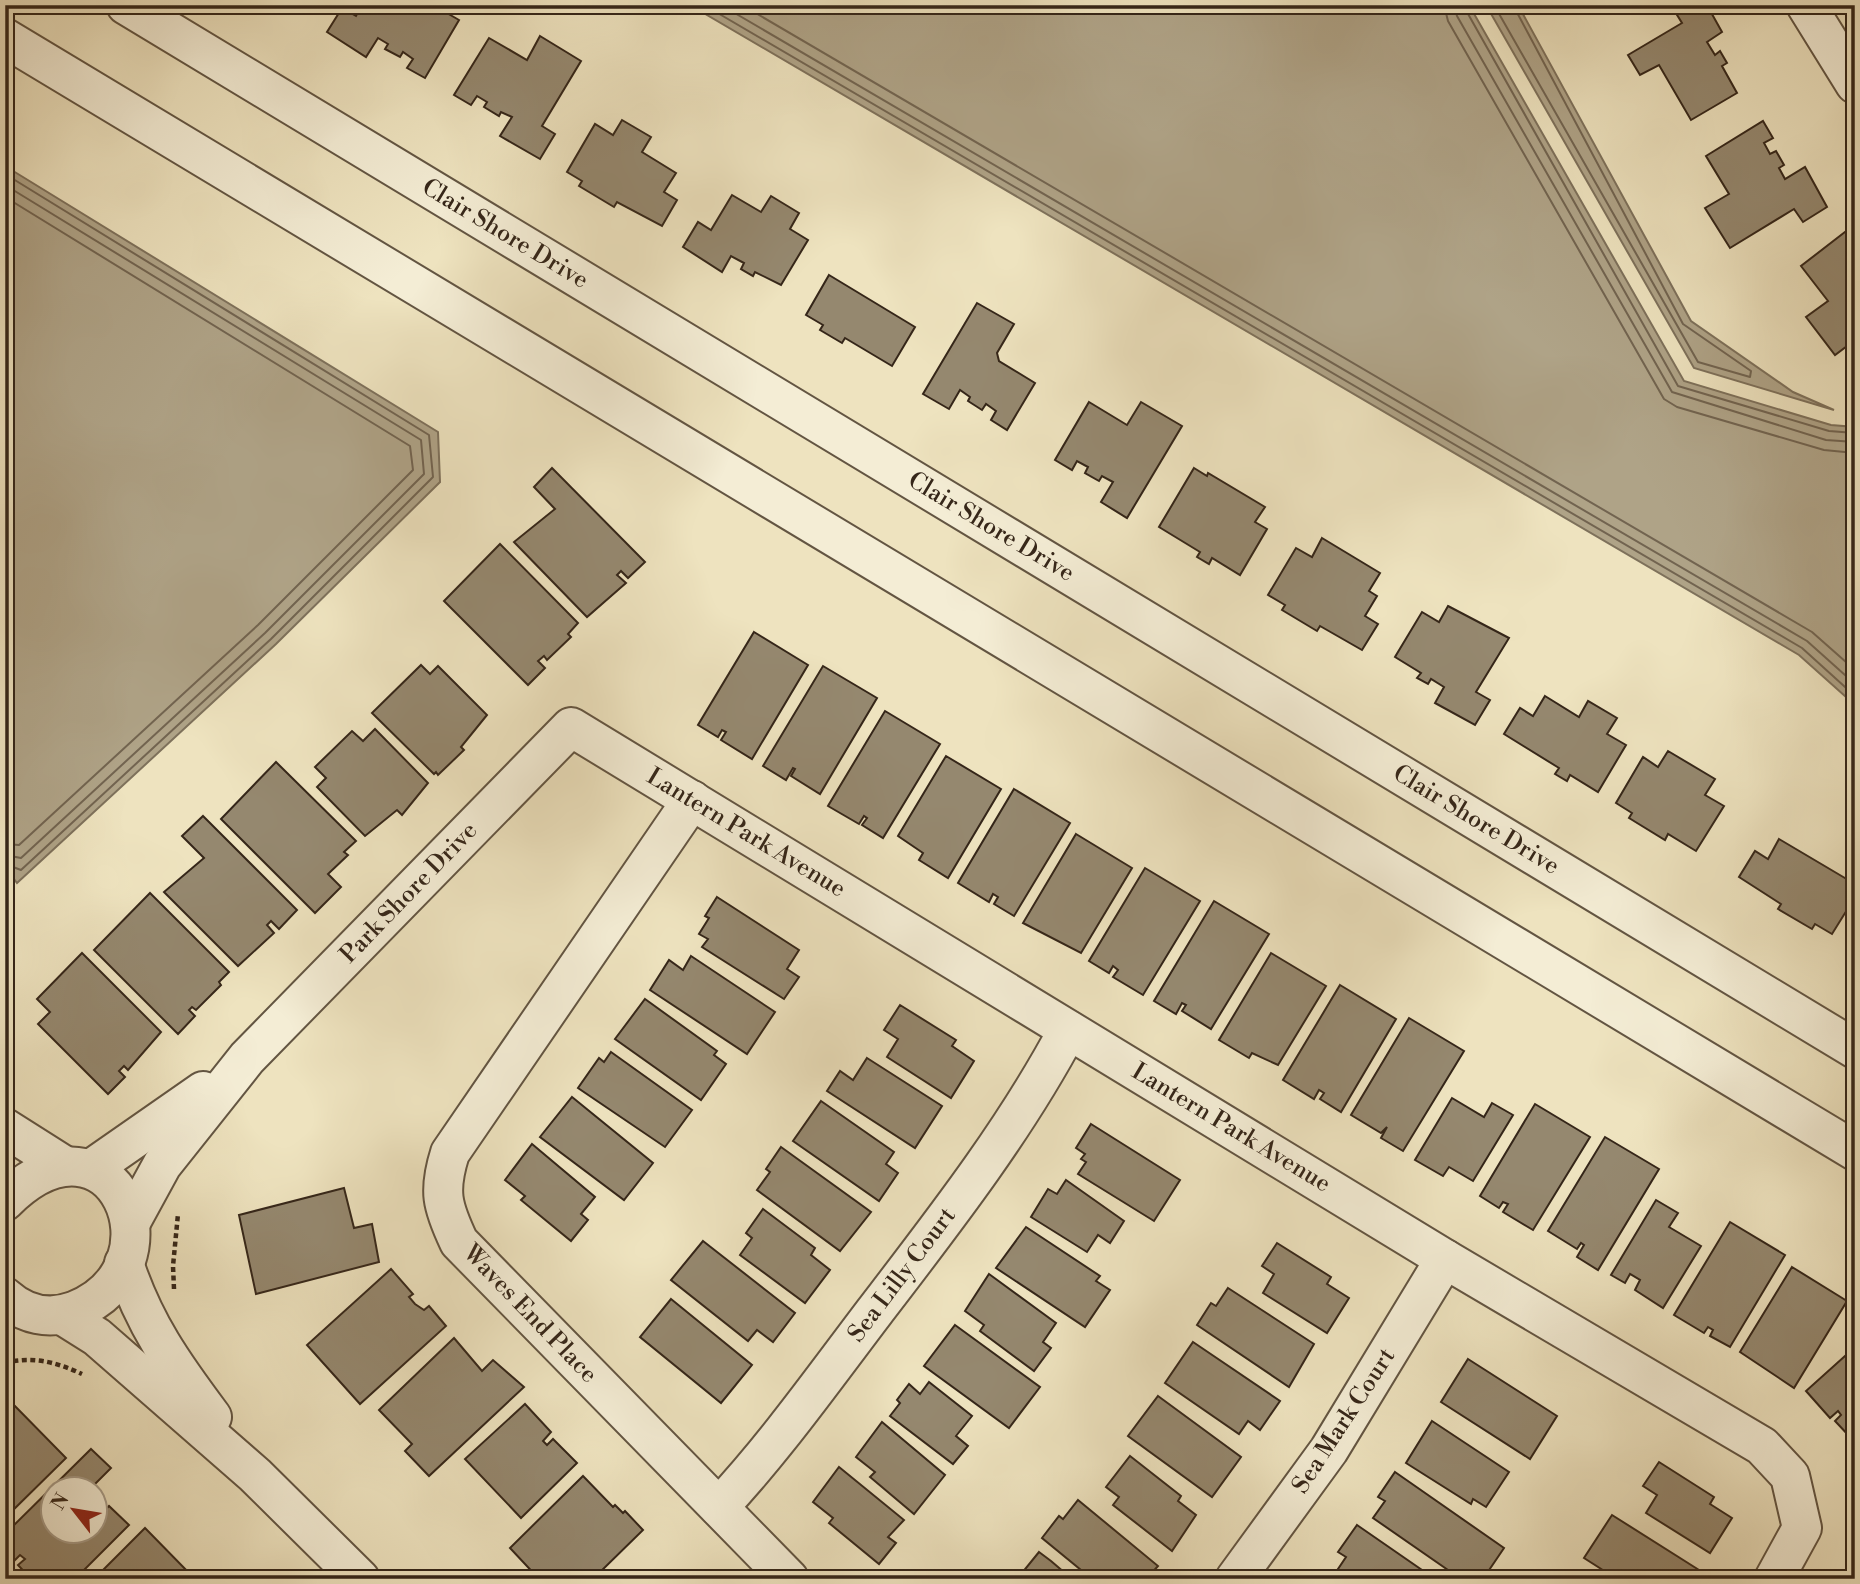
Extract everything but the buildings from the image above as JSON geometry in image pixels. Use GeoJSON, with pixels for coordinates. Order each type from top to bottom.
{"type":"FeatureCollection","features":[{"type":"Feature","properties":{"kind":"street","name":"Clair Shore Drive"},"geometry":{"type":"LineString","coordinates":[[126,5],[1855,1049]]}},
{"type":"Feature","properties":{"kind":"street"},"geometry":{"type":"LineString","coordinates":[[1806,5],[1855,84]]}},
{"type":"Feature","properties":{"kind":"street"},"geometry":{"type":"LineString","coordinates":[[5,38],[1855,1151]]}},
{"type":"Feature","properties":{"kind":"street","name":"Lantern Park Avenue"},"geometry":{"type":"LineString","coordinates":[[571,727],[1446,1259],[1762,1446],[1790,1476],[1802,1528],[1774,1579]]}},
{"type":"Feature","properties":{"kind":"street","name":"Park Shore Drive"},"geometry":{"type":"LineString","coordinates":[[132,1220],[162,1165],[247,1058],[571,727]]}},
{"type":"Feature","properties":{"kind":"street","name":"Waves End Place"},"geometry":{"type":"LineString","coordinates":[[692,800],[568,985],[473,1116],[450,1153],[441,1181],[444,1209],[459,1242],[789,1579]]}},
{"type":"Feature","properties":{"kind":"street","name":"Sea Lilly Court"},"geometry":{"type":"LineString","coordinates":[[719,1507],[757,1466],[950,1213],[1052,1060],[1068,1030]]}},
{"type":"Feature","properties":{"kind":"street","name":"Park Shore Drive"},"geometry":{"type":"LineString","coordinates":[[5,1201],[20,1186],[78,1167],[148,1132],[247,1058]]}},
{"type":"Feature","properties":{"kind":"street"},"geometry":{"type":"LineString","coordinates":[[5,1128],[110,1181],[121,1194],[132,1220],[132,1243],[124,1263],[100,1296],[85,1307],[27,1314]]}},
{"type":"Feature","properties":{"kind":"street","name":"Sea Mark Court"},"geometry":{"type":"LineString","coordinates":[[1235,1579],[1329,1450],[1446,1259]]}},
{"type":"Feature","properties":{"kind":"street"},"geometry":{"type":"LineString","coordinates":[[124,1263],[138,1304],[166,1356],[255,1475]]}},
{"type":"Feature","properties":{"kind":"street"},"geometry":{"type":"LineString","coordinates":[[27,1314],[97,1337],[255,1475],[360,1579]]}},
{"type":"Feature","properties":{"kind":"path"},"geometry":{"type":"LineString","coordinates":[[175,1294],[173,1266],[179,1204]]}},
{"type":"Feature","properties":{"kind":"path"},"geometry":{"type":"LineString","coordinates":[[5,1363],[24,1358],[45,1360],[92,1381]]}},
{"type":"Feature","properties":{"kind":"water"},"geometry":{"type":"Polygon","coordinates":[[[690,5],[1469,5],[1684,381],[1831,425],[1855,427],[1855,705],[1799,655],[690,5]]]}},
{"type":"Feature","properties":{"kind":"water"},"geometry":{"type":"Polygon","coordinates":[[[1486,5],[1518,5],[1691,321],[1793,392],[1834,410],[1694,368],[1486,5]]]}},
{"type":"Feature","properties":{"kind":"water"},"geometry":{"type":"Polygon","coordinates":[[[5,166],[438,432],[440,482],[276,644],[17,883],[5,867],[5,166]]]}}]}
